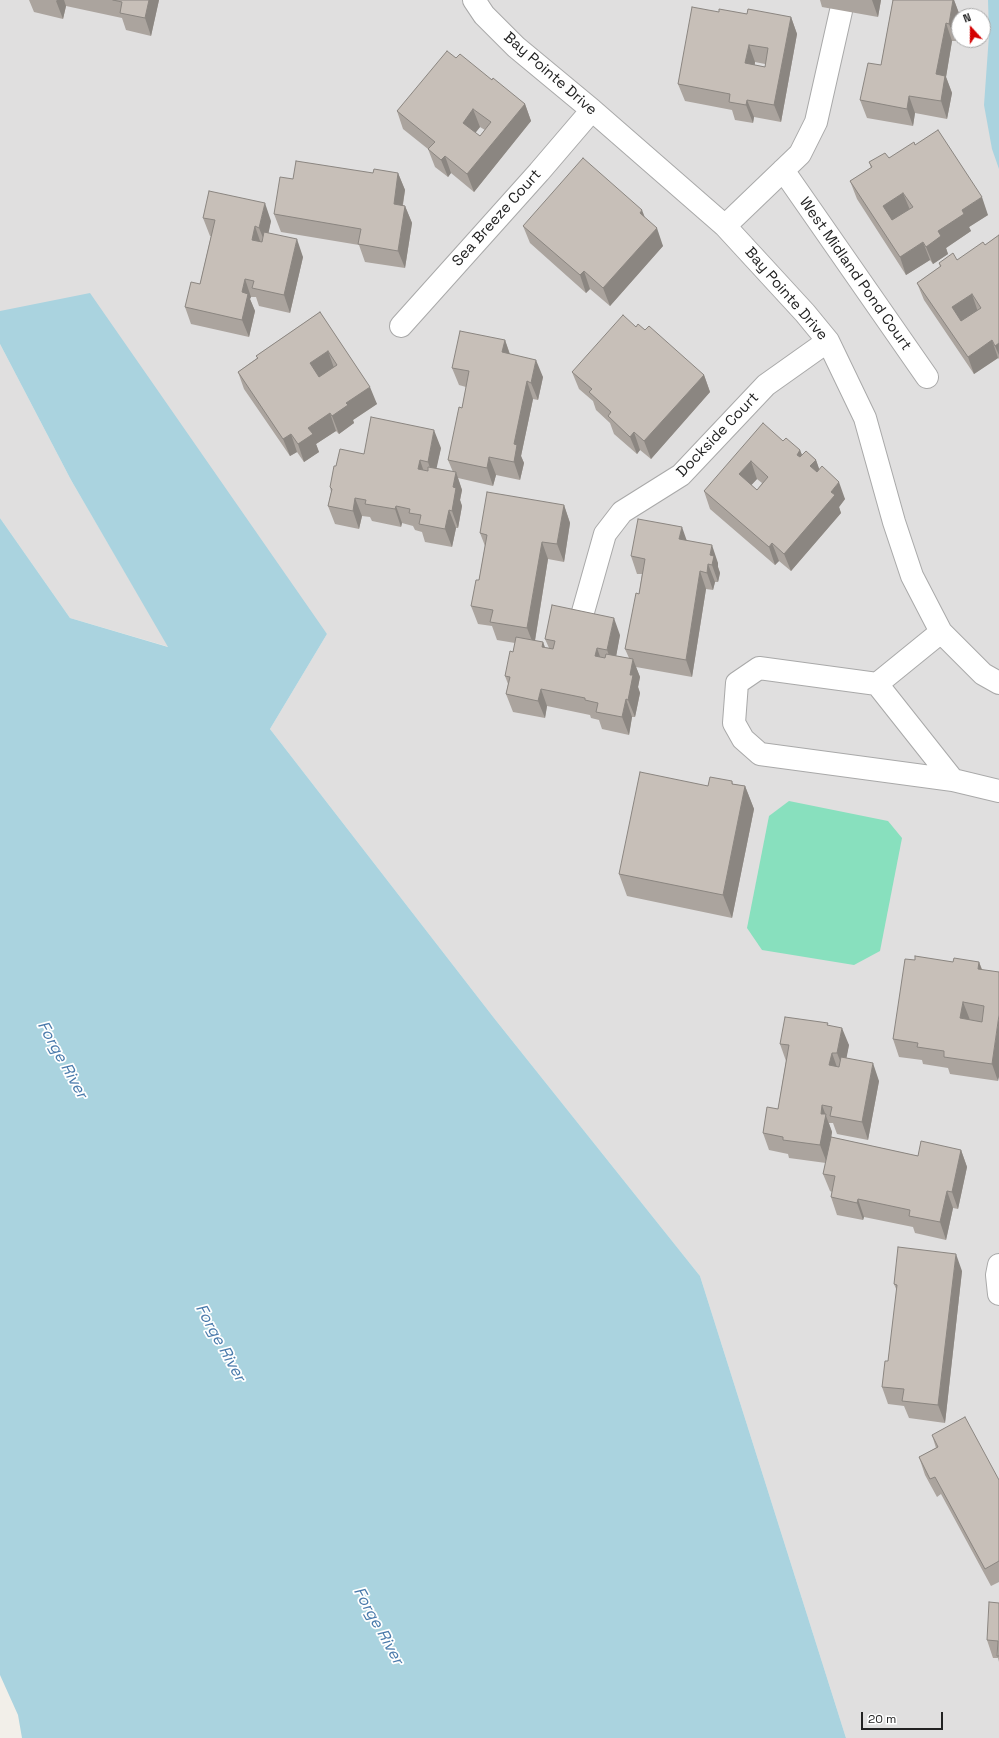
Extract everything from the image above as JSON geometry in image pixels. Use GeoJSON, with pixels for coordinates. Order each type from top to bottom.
{"type":"FeatureCollection","features":[{"type":"Feature","properties":{"kind":"street","name":"Bay Pointe Drive"},"geometry":{"type":"LineString","coordinates":[[474,0],[484,15],[516,47],[592,110],[725,226],[805,313],[828,341],[865,418],[894,522],[912,576],[941,632],[983,674],[999,683]]}},
{"type":"Feature","properties":{"kind":"street"},"geometry":{"type":"LineString","coordinates":[[725,226],[800,154],[816,122],[841,11]]}},
{"type":"Feature","properties":{"kind":"street","name":"Sea Breeze Court"},"geometry":{"type":"LineString","coordinates":[[401,326],[539,172],[592,110]]}},
{"type":"Feature","properties":{"kind":"street","name":"West Midland Pond Court"},"geometry":{"type":"LineString","coordinates":[[783,170],[927,377]]}},
{"type":"Feature","properties":{"kind":"street","name":"Dockside Court"},"geometry":{"type":"LineString","coordinates":[[581,619],[605,534],[622,512],[681,475],[766,385],[828,341]]}},
{"type":"Feature","properties":{"kind":"street"},"geometry":{"type":"LineString","coordinates":[[877,684],[941,632]]}},
{"type":"Feature","properties":{"kind":"street"},"geometry":{"type":"LineString","coordinates":[[953,780],[877,684],[759,668],[737,683],[734,722],[742,739],[760,754],[953,780],[999,791]]}},
{"type":"Feature","properties":{"kind":"street"},"geometry":{"type":"LineString","coordinates":[[999,1265],[997,1274],[999,1294]]}},
{"type":"Feature","properties":{"kind":"shaded area"},"geometry":{"type":"Polygon","coordinates":[[[0,0],[999,0],[999,1738],[846,1738],[700,1276],[494,1018],[270,729],[327,634],[0,311],[0,0]]]}},
{"type":"Feature","properties":{"kind":"shaded area"},"geometry":{"type":"Polygon","coordinates":[[[0,344],[71,480],[169,647],[70,618],[0,518],[0,344]]]}},
{"type":"Feature","properties":{"kind":"green space"},"geometry":{"type":"Polygon","coordinates":[[[789,801],[888,821],[902,838],[880,951],[854,965],[762,950],[747,928],[769,816],[789,801]]]}},
{"type":"Feature","properties":{"kind":"water"},"geometry":{"type":"Polygon","coordinates":[[[988,0],[999,0],[999,169],[992,149],[984,105],[988,48],[991,48],[991,8],[988,8],[988,0]]]}},
{"type":"Feature","properties":{"kind":"water","name":"Forge River"},"geometry":{"type":"Polygon","coordinates":[[[90,293],[327,634],[270,729],[494,1018],[700,1276],[846,1738],[22,1738],[18,1715],[0,1675],[0,518],[70,618],[168,647],[71,480],[0,344],[0,311],[90,293]]]}},
{"type":"Feature","properties":{"kind":"building"},"geometry":{"type":"Polygon","coordinates":[[[113,0],[149,0],[145,18],[120,13],[122,2],[113,0]]]}},
{"type":"Feature","properties":{"kind":"building"},"geometry":{"type":"Polygon","coordinates":[[[893,0],[953,0],[949,24],[946,23],[936,74],[945,76],[941,101],[909,96],[907,109],[860,100],[868,63],[881,65],[893,0]]]}},
{"type":"Feature","properties":{"kind":"building"},"geometry":{"type":"Polygon","coordinates":[[[692,7],[719,12],[719,9],[747,14],[748,9],[791,17],[774,105],[747,100],[746,105],[729,102],[730,94],[678,84],[692,7]],[[749,45],[745,63],[765,67],[768,48],[749,45]]]}},
{"type":"Feature","properties":{"kind":"building"},"geometry":{"type":"Polygon","coordinates":[[[447,51],[456,58],[460,54],[525,104],[467,174],[445,156],[441,160],[428,149],[435,142],[397,111],[447,51]],[[473,109],[463,123],[480,136],[491,122],[473,109]]]}},
{"type":"Feature","properties":{"kind":"building"},"geometry":{"type":"Polygon","coordinates":[[[938,130],[982,197],[962,210],[964,214],[938,231],[941,236],[926,247],[923,242],[900,257],[850,181],[872,167],[869,162],[885,153],[889,158],[914,142],[915,145],[938,130]],[[903,193],[883,206],[892,220],[913,207],[903,193]]]}},
{"type":"Feature","properties":{"kind":"building"},"geometry":{"type":"Polygon","coordinates":[[[583,158],[642,210],[640,213],[657,228],[603,288],[584,271],[580,275],[523,226],[583,158]]]}},
{"type":"Feature","properties":{"kind":"building"},"geometry":{"type":"Polygon","coordinates":[[[296,161],[373,173],[374,169],[398,173],[394,204],[405,206],[398,251],[358,244],[361,229],[274,214],[280,177],[293,179],[296,161]]]}},
{"type":"Feature","properties":{"kind":"building"},"geometry":{"type":"Polygon","coordinates":[[[209,191],[265,203],[259,228],[255,226],[252,240],[262,242],[264,232],[297,239],[284,295],[252,288],[254,281],[245,279],[242,292],[248,294],[242,320],[185,307],[191,282],[200,284],[215,220],[203,218],[209,191]]]}},
{"type":"Feature","properties":{"kind":"building"},"geometry":{"type":"Polygon","coordinates":[[[999,235],[999,343],[995,346],[992,340],[968,357],[917,283],[941,266],[939,263],[953,253],[957,260],[983,242],[985,245],[999,235]],[[972,294],[952,307],[961,321],[981,308],[972,294]]]}},
{"type":"Feature","properties":{"kind":"building"},"geometry":{"type":"Polygon","coordinates":[[[320,312],[370,387],[346,403],[348,405],[332,416],[330,413],[308,428],[313,434],[298,444],[291,434],[283,439],[238,372],[258,358],[256,356],[320,312]],[[328,351],[310,363],[319,377],[337,365],[328,351]]]}},
{"type":"Feature","properties":{"kind":"building"},"geometry":{"type":"Polygon","coordinates":[[[623,315],[636,327],[638,324],[645,330],[649,326],[704,375],[644,441],[634,432],[630,437],[608,416],[611,412],[589,392],[592,389],[572,372],[623,315]]]}},
{"type":"Feature","properties":{"kind":"building"},"geometry":{"type":"Polygon","coordinates":[[[460,331],[505,340],[502,352],[536,360],[531,383],[527,381],[514,444],[517,445],[514,462],[489,457],[487,468],[448,460],[459,407],[462,408],[469,371],[452,368],[460,331]]]}},
{"type":"Feature","properties":{"kind":"building"},"geometry":{"type":"Polygon","coordinates":[[[371,417],[434,430],[428,462],[420,460],[418,469],[428,471],[428,467],[456,472],[453,487],[456,488],[452,511],[449,510],[445,529],[419,524],[421,515],[409,513],[410,509],[396,506],[395,509],[365,504],[366,500],[355,498],[353,511],[328,506],[332,489],[330,487],[334,466],[336,466],[340,449],[364,454],[371,417]]]}},
{"type":"Feature","properties":{"kind":"building"},"geometry":{"type":"Polygon","coordinates":[[[763,423],[783,441],[786,438],[800,450],[797,455],[800,457],[806,451],[816,460],[810,466],[817,472],[822,466],[839,482],[831,492],[835,495],[784,554],[772,543],[769,547],[704,491],[763,423]],[[751,461],[739,474],[757,490],[768,477],[751,461]]]}},
{"type":"Feature","properties":{"kind":"building"},"geometry":{"type":"Polygon","coordinates":[[[487,492],[564,505],[557,544],[542,542],[527,628],[490,622],[493,610],[471,606],[476,580],[479,580],[487,535],[480,533],[487,492]]]}},
{"type":"Feature","properties":{"kind":"building"},"geometry":{"type":"Polygon","coordinates":[[[638,519],[682,527],[679,539],[712,545],[710,555],[714,556],[712,565],[708,564],[707,573],[700,571],[686,660],[625,649],[636,593],[639,594],[645,559],[631,556],[638,519]]]}},
{"type":"Feature","properties":{"kind":"building"},"geometry":{"type":"Polygon","coordinates":[[[552,605],[614,618],[607,650],[597,648],[595,656],[605,658],[606,654],[633,659],[630,675],[633,675],[628,700],[626,699],[622,717],[596,712],[598,703],[585,700],[585,698],[541,689],[538,701],[506,694],[510,677],[505,676],[510,651],[513,652],[516,637],[543,642],[542,647],[553,649],[555,641],[545,639],[552,605]]]}},
{"type":"Feature","properties":{"kind":"building"},"geometry":{"type":"Polygon","coordinates":[[[640,772],[708,786],[710,777],[732,781],[732,784],[745,786],[723,895],[619,874],[640,772]]]}},
{"type":"Feature","properties":{"kind":"building"},"geometry":{"type":"Polygon","coordinates":[[[915,956],[953,962],[954,958],[979,962],[978,969],[999,972],[999,1015],[992,1064],[944,1057],[944,1051],[917,1047],[918,1043],[893,1039],[905,959],[915,960],[915,956]],[[963,1002],[960,1018],[982,1022],[984,1006],[963,1002]]]}},
{"type":"Feature","properties":{"kind":"building"},"geometry":{"type":"Polygon","coordinates":[[[785,1017],[828,1023],[827,1025],[842,1028],[837,1053],[832,1053],[829,1065],[839,1067],[841,1057],[873,1063],[862,1122],[830,1116],[832,1107],[822,1105],[821,1114],[826,1114],[820,1145],[783,1140],[783,1137],[763,1133],[767,1107],[778,1109],[789,1045],[780,1044],[785,1017]]]}},
{"type":"Feature","properties":{"kind":"building"},"geometry":{"type":"Polygon","coordinates":[[[831,1137],[918,1156],[921,1141],[961,1150],[952,1192],[947,1191],[940,1222],[909,1216],[910,1210],[858,1199],[857,1203],[831,1197],[835,1176],[823,1174],[831,1137]]]}},
{"type":"Feature","properties":{"kind":"building"},"geometry":{"type":"Polygon","coordinates":[[[898,1247],[956,1254],[938,1405],[902,1401],[904,1389],[882,1387],[885,1361],[888,1361],[897,1285],[894,1284],[898,1247]]]}},
{"type":"Feature","properties":{"kind":"building"},"geometry":{"type":"Polygon","coordinates":[[[965,1417],[999,1480],[999,1561],[985,1569],[935,1477],[930,1479],[919,1457],[938,1447],[932,1435],[965,1417]]]}},
{"type":"Feature","properties":{"kind":"building"},"geometry":{"type":"Polygon","coordinates":[[[989,1602],[999,1603],[999,1656],[997,1656],[998,1641],[987,1640],[989,1602]]]}}]}
